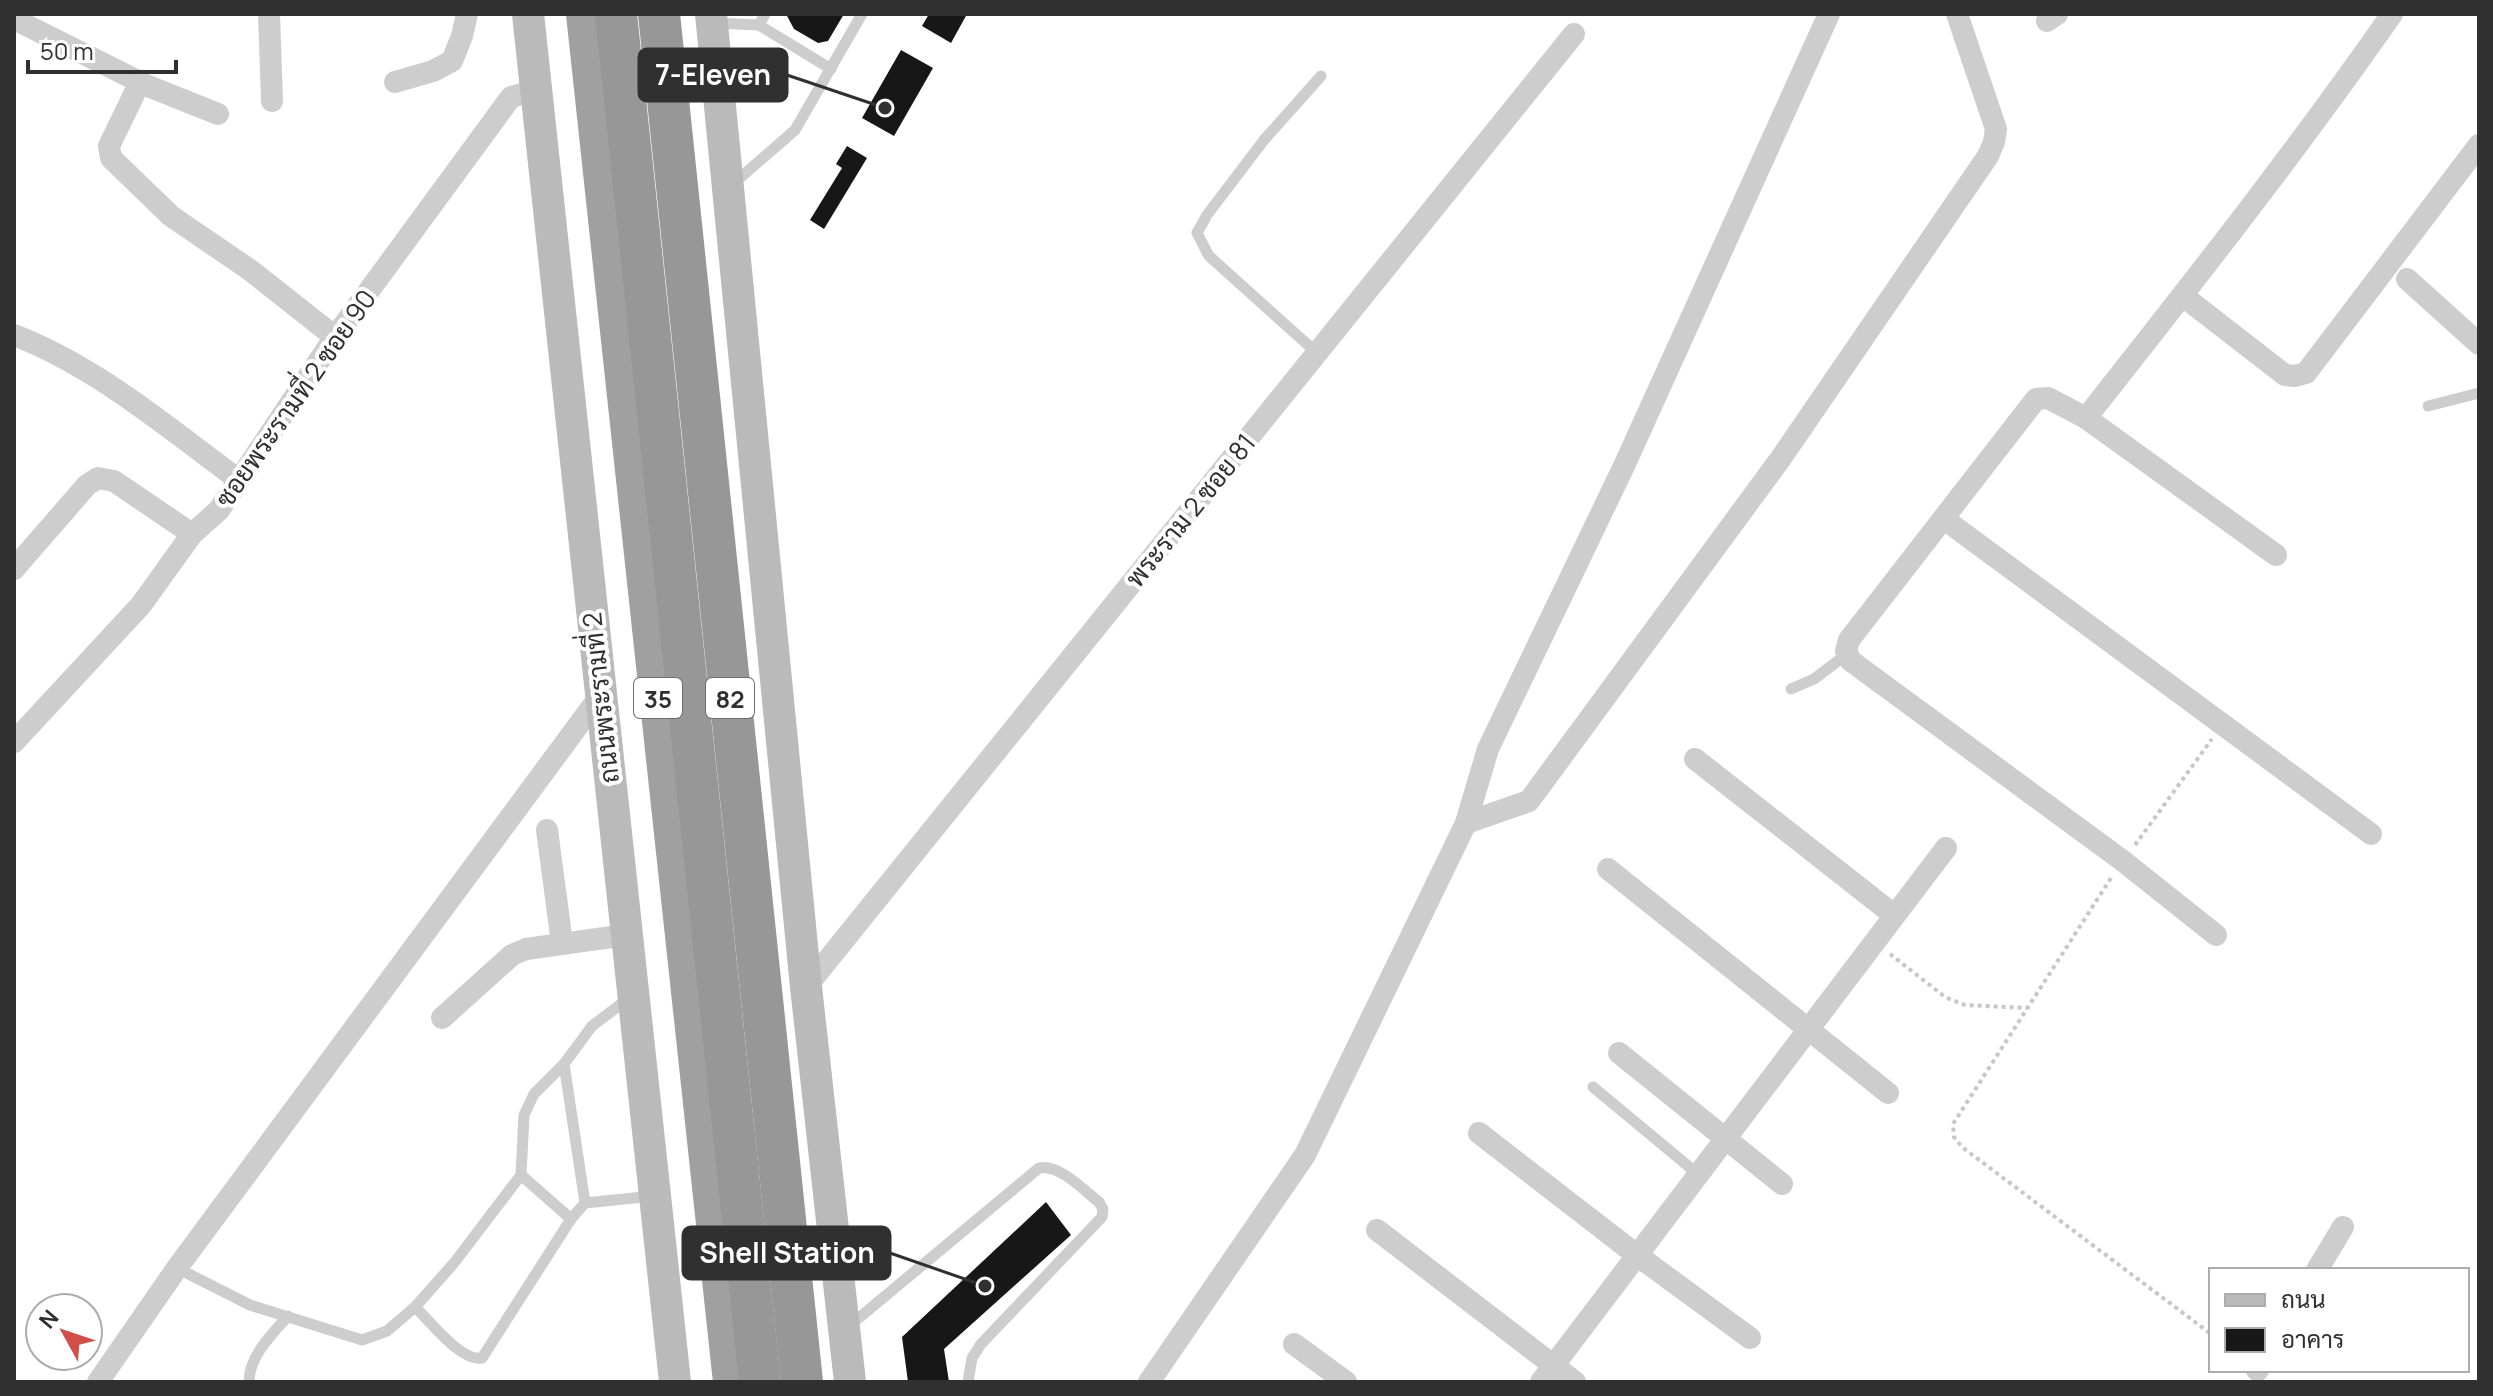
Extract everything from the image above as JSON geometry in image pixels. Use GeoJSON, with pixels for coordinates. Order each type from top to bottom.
{"type":"FeatureCollection","features":[{"type":"Feature","properties":{"kind":"highway","name":"35"},"geometry":{"type":"LineString","coordinates":[[585,14],[732,1382]]}},
{"type":"Feature","properties":{"kind":"highway","name":"82"},"geometry":{"type":"LineString","coordinates":[[616,14],[760,1382]]}},
{"type":"Feature","properties":{"kind":"highway","name":"82"},"geometry":{"type":"LineString","coordinates":[[658,14],[802,1382]]}},
{"type":"Feature","properties":{"kind":"highway"},"geometry":{"type":"LineString","coordinates":[[709,1382],[716,1238]]}},
{"type":"Feature","properties":{"kind":"main road","name":"ถนนพระรามที่ 2"},"geometry":{"type":"LineString","coordinates":[[528,14],[675,1382]]}},
{"type":"Feature","properties":{"kind":"main road"},"geometry":{"type":"LineString","coordinates":[[711,18],[806,987],[850,1382]]}},
{"type":"Feature","properties":{"kind":"street"},"geometry":{"type":"LineString","coordinates":[[269,14],[272,101]]}},
{"type":"Feature","properties":{"kind":"street"},"geometry":{"type":"LineString","coordinates":[[395,82],[433,71],[452,61],[467,14]]}},
{"type":"Feature","properties":{"kind":"street"},"geometry":{"type":"LineString","coordinates":[[1149,1382],[1305,1155],[1466,823],[1488,749],[1624,466],[1829,14]]}},
{"type":"Feature","properties":{"kind":"street"},"geometry":{"type":"LineString","coordinates":[[1466,823],[1529,801],[1781,458],[1988,156],[1996,129],[1957,14]]}},
{"type":"Feature","properties":{"kind":"street"},"geometry":{"type":"LineString","coordinates":[[2086,418],[2183,296],[2350,75],[2392,14]]}},
{"type":"Feature","properties":{"kind":"street"},"geometry":{"type":"LineString","coordinates":[[14,19],[140,82],[218,114]]}},
{"type":"Feature","properties":{"kind":"street","name":"พระราม 2 ซอย 81"},"geometry":{"type":"LineString","coordinates":[[806,987],[1574,34]]}},
{"type":"Feature","properties":{"kind":"street"},"geometry":{"type":"LineString","coordinates":[[140,82],[109,146],[111,158],[171,216],[250,270],[335,337]]}},
{"type":"Feature","properties":{"kind":"street","name":"ซอยพระรามที่ 2 ซอย 90"},"geometry":{"type":"LineString","coordinates":[[14,742],[141,605],[192,534],[219,510],[335,337],[511,97],[536,90]]}},
{"type":"Feature","properties":{"kind":"street"},"geometry":{"type":"LineString","coordinates":[[2183,296],[2285,375],[2306,373],[2479,145]]}},
{"type":"Feature","properties":{"kind":"street"},"geometry":{"type":"LineString","coordinates":[[2407,279],[2479,344]]}},
{"type":"Feature","properties":{"kind":"street"},"geometry":{"type":"LineString","coordinates":[[14,335],[83,370],[126,397],[239,480]]}},
{"type":"Feature","properties":{"kind":"street"},"geometry":{"type":"LineString","coordinates":[[2216,935],[2123,861],[1851,661],[1847,654],[1849,640],[2036,399],[2048,398],[2086,418],[2276,555]]}},
{"type":"Feature","properties":{"kind":"street"},"geometry":{"type":"LineString","coordinates":[[14,569],[87,485],[98,478],[114,481],[192,534]]}},
{"type":"Feature","properties":{"kind":"street"},"geometry":{"type":"LineString","coordinates":[[1944,519],[2371,834]]}},
{"type":"Feature","properties":{"kind":"street"},"geometry":{"type":"LineString","coordinates":[[98,1382],[177,1268],[600,696]]}},
{"type":"Feature","properties":{"kind":"street"},"geometry":{"type":"LineString","coordinates":[[1695,759],[1894,915]]}},
{"type":"Feature","properties":{"kind":"street"},"geometry":{"type":"LineString","coordinates":[[547,830],[562,943]]}},
{"type":"Feature","properties":{"kind":"street"},"geometry":{"type":"LineString","coordinates":[[1547,1374],[1946,848]]}},
{"type":"Feature","properties":{"kind":"street"},"geometry":{"type":"LineString","coordinates":[[1608,869],[1888,1093]]}},
{"type":"Feature","properties":{"kind":"street"},"geometry":{"type":"LineString","coordinates":[[442,1018],[512,955],[526,949],[626,935]]}},
{"type":"Feature","properties":{"kind":"street"},"geometry":{"type":"LineString","coordinates":[[1619,1053],[1782,1184]]}},
{"type":"Feature","properties":{"kind":"street"},"geometry":{"type":"LineString","coordinates":[[1479,1133],[1750,1338]]}},
{"type":"Feature","properties":{"kind":"street"},"geometry":{"type":"LineString","coordinates":[[2318,1268],[2343,1227]]}},
{"type":"Feature","properties":{"kind":"street"},"geometry":{"type":"LineString","coordinates":[[1377,1230],[1547,1374],[1575,1382]]}},
{"type":"Feature","properties":{"kind":"street"},"geometry":{"type":"LineString","coordinates":[[1294,1344],[1346,1382]]}},
{"type":"Feature","properties":{"kind":"lane"},"geometry":{"type":"LineString","coordinates":[[729,187],[795,130],[862,14]]}},
{"type":"Feature","properties":{"kind":"lane"},"geometry":{"type":"LineString","coordinates":[[711,18],[762,20],[831,69]]}},
{"type":"Feature","properties":{"kind":"lane"},"geometry":{"type":"LineString","coordinates":[[1317,353],[1209,256],[1197,233],[1207,215],[1264,140],[1321,76]]}},
{"type":"Feature","properties":{"kind":"lane"},"geometry":{"type":"LineString","coordinates":[[2428,406],[2479,393]]}},
{"type":"Feature","properties":{"kind":"lane"},"geometry":{"type":"LineString","coordinates":[[1791,689],[1814,679],[1847,654]]}},
{"type":"Feature","properties":{"kind":"lane"},"geometry":{"type":"LineString","coordinates":[[177,1268],[250,1305],[362,1340],[387,1331],[415,1307],[454,1263],[521,1175],[524,1115],[534,1094],[564,1064],[604,1014],[633,996]]}},
{"type":"Feature","properties":{"kind":"lane"},"geometry":{"type":"LineString","coordinates":[[564,1064],[585,1203]]}},
{"type":"Feature","properties":{"kind":"lane"},"geometry":{"type":"LineString","coordinates":[[1593,1087],[1699,1175]]}},
{"type":"Feature","properties":{"kind":"lane"},"geometry":{"type":"LineString","coordinates":[[844,1330],[1039,1168],[1058,1171],[1099,1202],[1103,1209],[1102,1217],[981,1344],[972,1358],[968,1382]]}},
{"type":"Feature","properties":{"kind":"lane"},"geometry":{"type":"LineString","coordinates":[[521,1175],[571,1219]]}},
{"type":"Feature","properties":{"kind":"lane"},"geometry":{"type":"LineString","coordinates":[[415,1307],[462,1353],[474,1359],[482,1358],[571,1219],[585,1203],[654,1195]]}},
{"type":"Feature","properties":{"kind":"lane"},"geometry":{"type":"LineString","coordinates":[[249,1382],[252,1366],[266,1341],[288,1316]]}},
{"type":"Feature","properties":{"kind":"path"},"geometry":{"type":"LineString","coordinates":[[2209,1332],[1962,1147],[1954,1137],[1953,1124],[2123,861],[2223,724]]}},
{"type":"Feature","properties":{"kind":"path"},"geometry":{"type":"LineString","coordinates":[[1875,941],[1945,997],[1965,1005],[2027,1008]]}},
{"type":"Feature","properties":{"kind":"building"},"geometry":{"type":"Polygon","coordinates":[[[786,14],[844,14],[828,41],[818,43],[794,29],[786,14]]]}},
{"type":"Feature","properties":{"kind":"building"},"geometry":{"type":"Polygon","coordinates":[[[929,14],[967,14],[951,43],[922,26],[929,14]]]}},
{"type":"Feature","properties":{"kind":"building"},"geometry":{"type":"Polygon","coordinates":[[[901,50],[933,68],[894,136],[862,118],[901,50]]]}},
{"type":"Feature","properties":{"kind":"building"},"geometry":{"type":"Polygon","coordinates":[[[847,146],[867,158],[824,229],[810,220],[842,168],[836,164],[847,146]]]}},
{"type":"Feature","properties":{"kind":"building"},"geometry":{"type":"Polygon","coordinates":[[[1046,1202],[1071,1235],[944,1349],[949,1382],[908,1382],[902,1337],[1046,1202]]]}},
{"type":"Feature","properties":{"kind":"place","name":"7-Eleven"},"geometry":{"type":"Point","coordinates":[885,108]}},
{"type":"Feature","properties":{"kind":"place","name":"Shell Station"},"geometry":{"type":"Point","coordinates":[985,1286]}}]}
